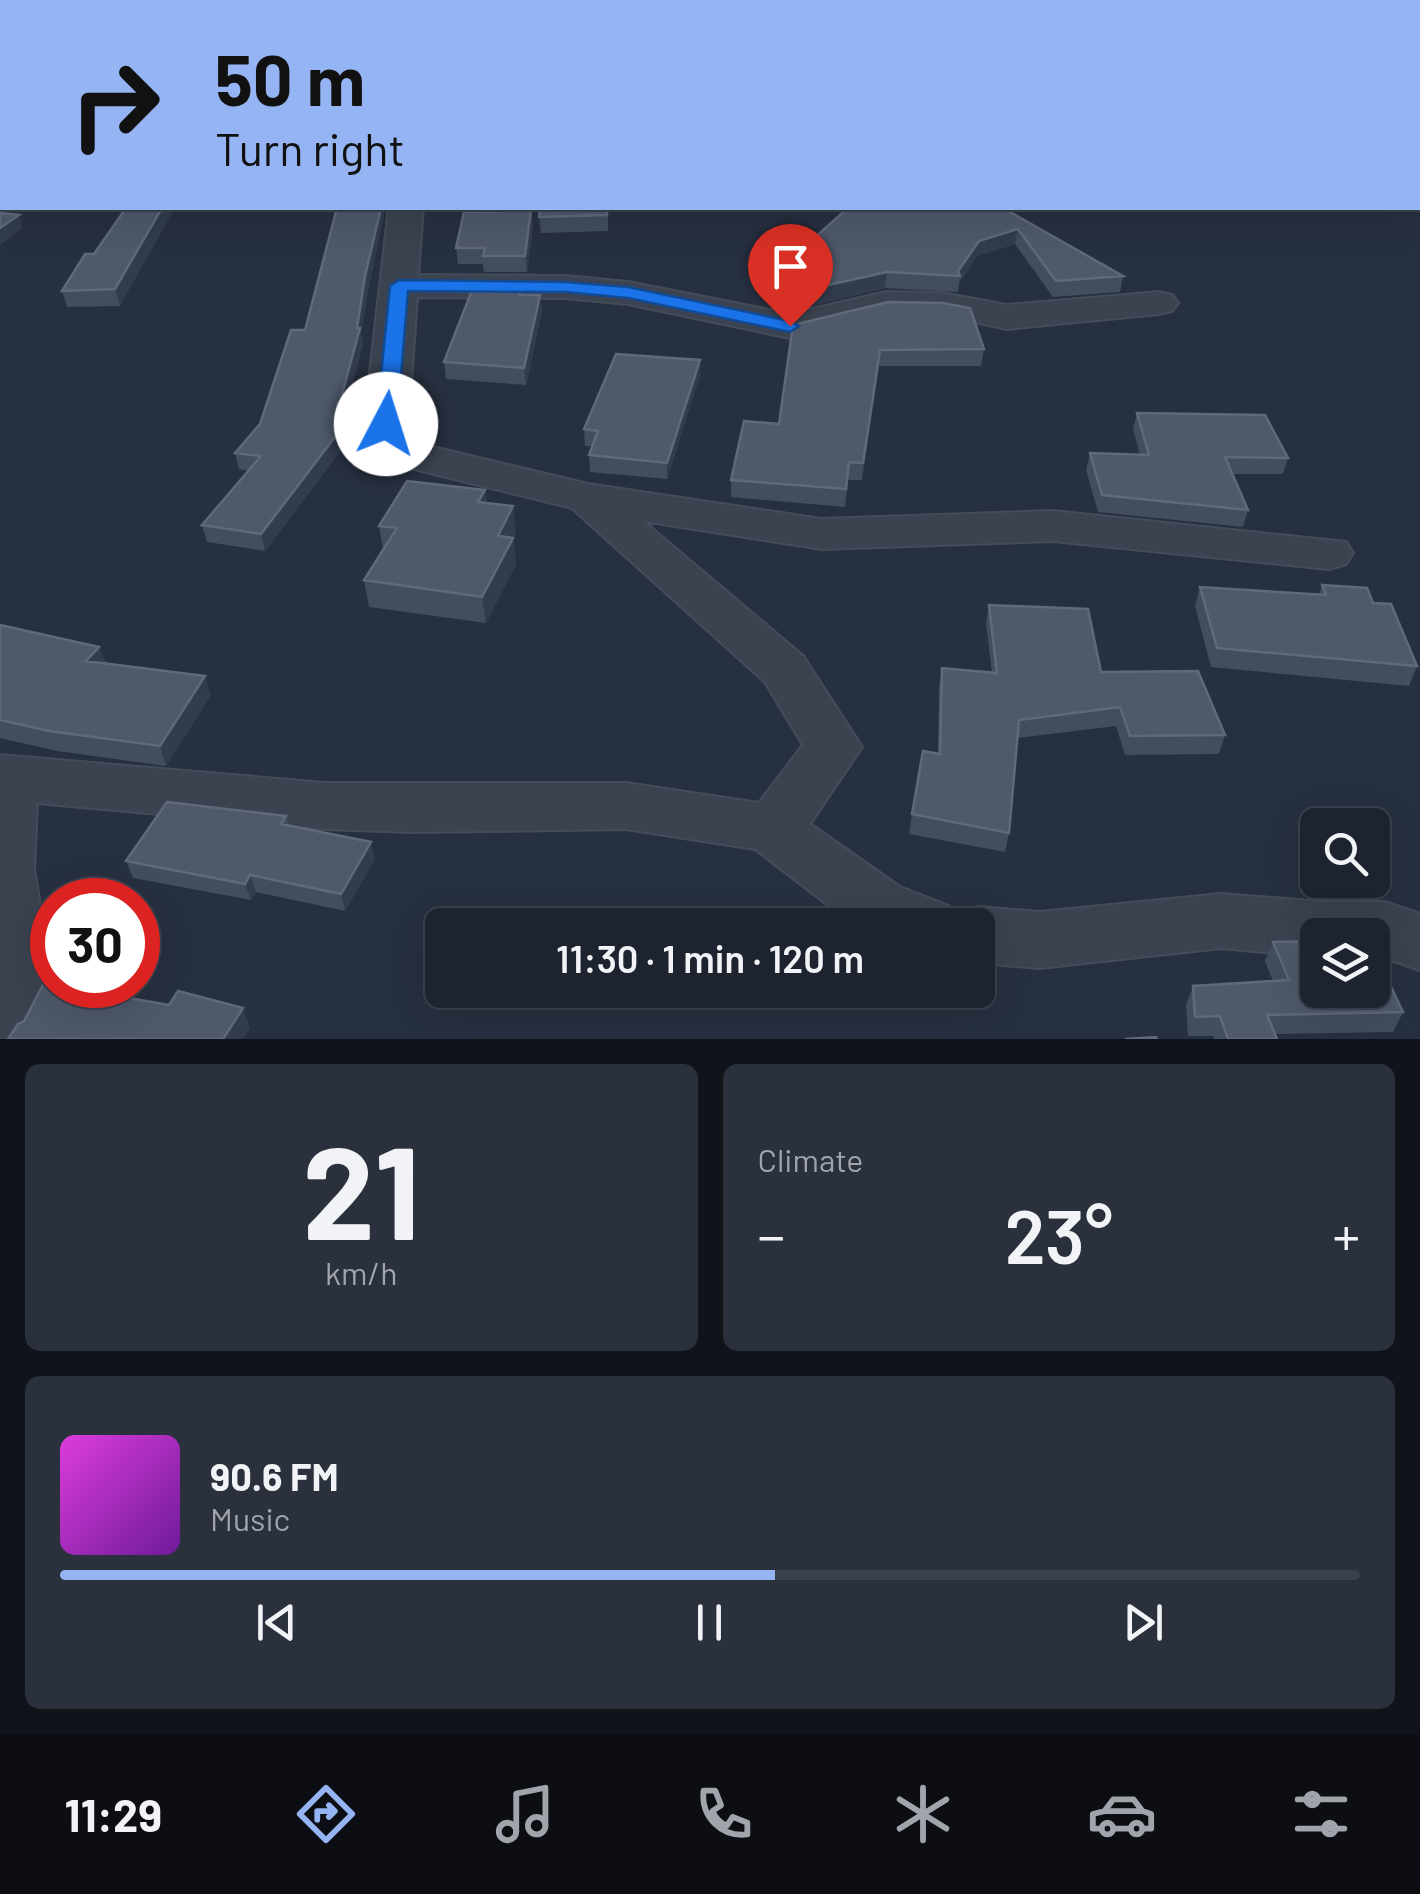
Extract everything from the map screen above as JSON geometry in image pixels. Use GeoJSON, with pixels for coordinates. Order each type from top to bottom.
{"type":"FeatureCollection","features":[{"type":"Feature","properties":{"kind":"street"},"geometry":{"type":"LineString","coordinates":[[406,210],[386,424],[398,452],[588,498],[822,534],[1054,526],[1329,553]]}},
{"type":"Feature","properties":{"kind":"street"},"geometry":{"type":"LineString","coordinates":[[399,286],[565,287],[628,293],[790,326],[886,303],[942,304],[1007,316],[1159,302]]}},
{"type":"Feature","properties":{"kind":"street"},"geometry":{"type":"LineString","coordinates":[[588,498],[784,669],[833,747],[772,830]]}},
{"type":"Feature","properties":{"kind":"street"},"geometry":{"type":"LineString","coordinates":[[0,1032],[20,988],[3,869],[4,778],[324,806],[413,810],[626,806],[732,820],[772,830],[882,908]]}},
{"type":"Feature","properties":{"kind":"street"},"geometry":{"type":"LineString","coordinates":[[995,936],[1040,940],[1221,921],[1324,930],[1385,930],[1420,942]]}},
{"type":"Feature","properties":{"kind":"building"},"geometry":{"type":"Polygon","coordinates":[[[125,210],[161,210],[115,289],[62,291],[85,254],[94,254],[125,210]]]}},
{"type":"Feature","properties":{"kind":"building"},"geometry":{"type":"Polygon","coordinates":[[[336,210],[381,210],[365,276],[360,328],[340,402],[358,405],[357,408],[261,534],[202,525],[261,456],[235,453],[260,424],[291,330],[305,330],[336,210]]]}},
{"type":"Feature","properties":{"kind":"building"},"geometry":{"type":"Polygon","coordinates":[[[531,210],[525,256],[483,256],[485,248],[456,248],[464,212],[531,210]]]}},
{"type":"Feature","properties":{"kind":"building"},"geometry":{"type":"Polygon","coordinates":[[[540,210],[607,210],[607,215],[539,217],[540,210]]]}},
{"type":"Feature","properties":{"kind":"building"},"geometry":{"type":"Polygon","coordinates":[[[846,210],[1007,210],[1123,276],[1056,281],[1018,229],[979,241],[958,271],[960,276],[887,272],[797,292],[804,247],[846,210]]]}},
{"type":"Feature","properties":{"kind":"building"},"geometry":{"type":"Polygon","coordinates":[[[0,213],[19,215],[0,228],[0,213]]]}},
{"type":"Feature","properties":{"kind":"building"},"geometry":{"type":"Polygon","coordinates":[[[474,285],[521,285],[520,295],[540,295],[524,368],[444,362],[474,285]]]}},
{"type":"Feature","properties":{"kind":"building"},"geometry":{"type":"Polygon","coordinates":[[[888,302],[943,303],[970,308],[984,349],[880,350],[863,463],[849,462],[846,489],[731,480],[744,421],[779,424],[793,325],[888,302]]]}},
{"type":"Feature","properties":{"kind":"building"},"geometry":{"type":"Polygon","coordinates":[[[616,354],[700,360],[667,463],[589,455],[598,431],[584,429],[616,354]]]}},
{"type":"Feature","properties":{"kind":"building"},"geometry":{"type":"Polygon","coordinates":[[[1137,413],[1265,415],[1288,458],[1225,457],[1248,510],[1102,495],[1090,453],[1149,455],[1137,413]]]}},
{"type":"Feature","properties":{"kind":"building"},"geometry":{"type":"Polygon","coordinates":[[[407,481],[485,490],[478,502],[513,506],[498,536],[513,538],[482,597],[364,580],[397,528],[379,526],[407,481]]]}},
{"type":"Feature","properties":{"kind":"building"},"geometry":{"type":"Polygon","coordinates":[[[1322,585],[1367,588],[1373,603],[1391,604],[1417,666],[1217,648],[1200,587],[1326,595],[1322,585]]]}},
{"type":"Feature","properties":{"kind":"building"},"geometry":{"type":"Polygon","coordinates":[[[989,605],[1088,609],[1101,672],[1198,671],[1225,735],[1130,736],[1120,707],[1019,720],[1009,833],[912,814],[923,751],[940,754],[942,668],[997,673],[989,605]]]}},
{"type":"Feature","properties":{"kind":"building"},"geometry":{"type":"Polygon","coordinates":[[[0,625],[99,647],[86,661],[205,676],[160,746],[0,720],[0,625]]]}},
{"type":"Feature","properties":{"kind":"building"},"geometry":{"type":"Polygon","coordinates":[[[167,802],[286,816],[281,824],[371,842],[341,894],[250,875],[245,884],[126,861],[167,802]]]}},
{"type":"Feature","properties":{"kind":"building"},"geometry":{"type":"Polygon","coordinates":[[[1300,941],[1300,1008],[1390,1008],[1390,985],[1403,1012],[1267,1015],[1277,1039],[1228,1039],[1220,1016],[1195,1017],[1193,986],[1289,980],[1273,942],[1300,941]]]}},
{"type":"Feature","properties":{"kind":"building"},"geometry":{"type":"Polygon","coordinates":[[[178,991],[243,1008],[223,1039],[8,1039],[31,1008],[160,1008],[160,1003],[169,1005],[178,991]]]}},
{"type":"Feature","properties":{"kind":"route"},"geometry":{"type":"LineString","coordinates":[[386,424],[399,286],[565,287],[628,293],[790,326]]}}]}
